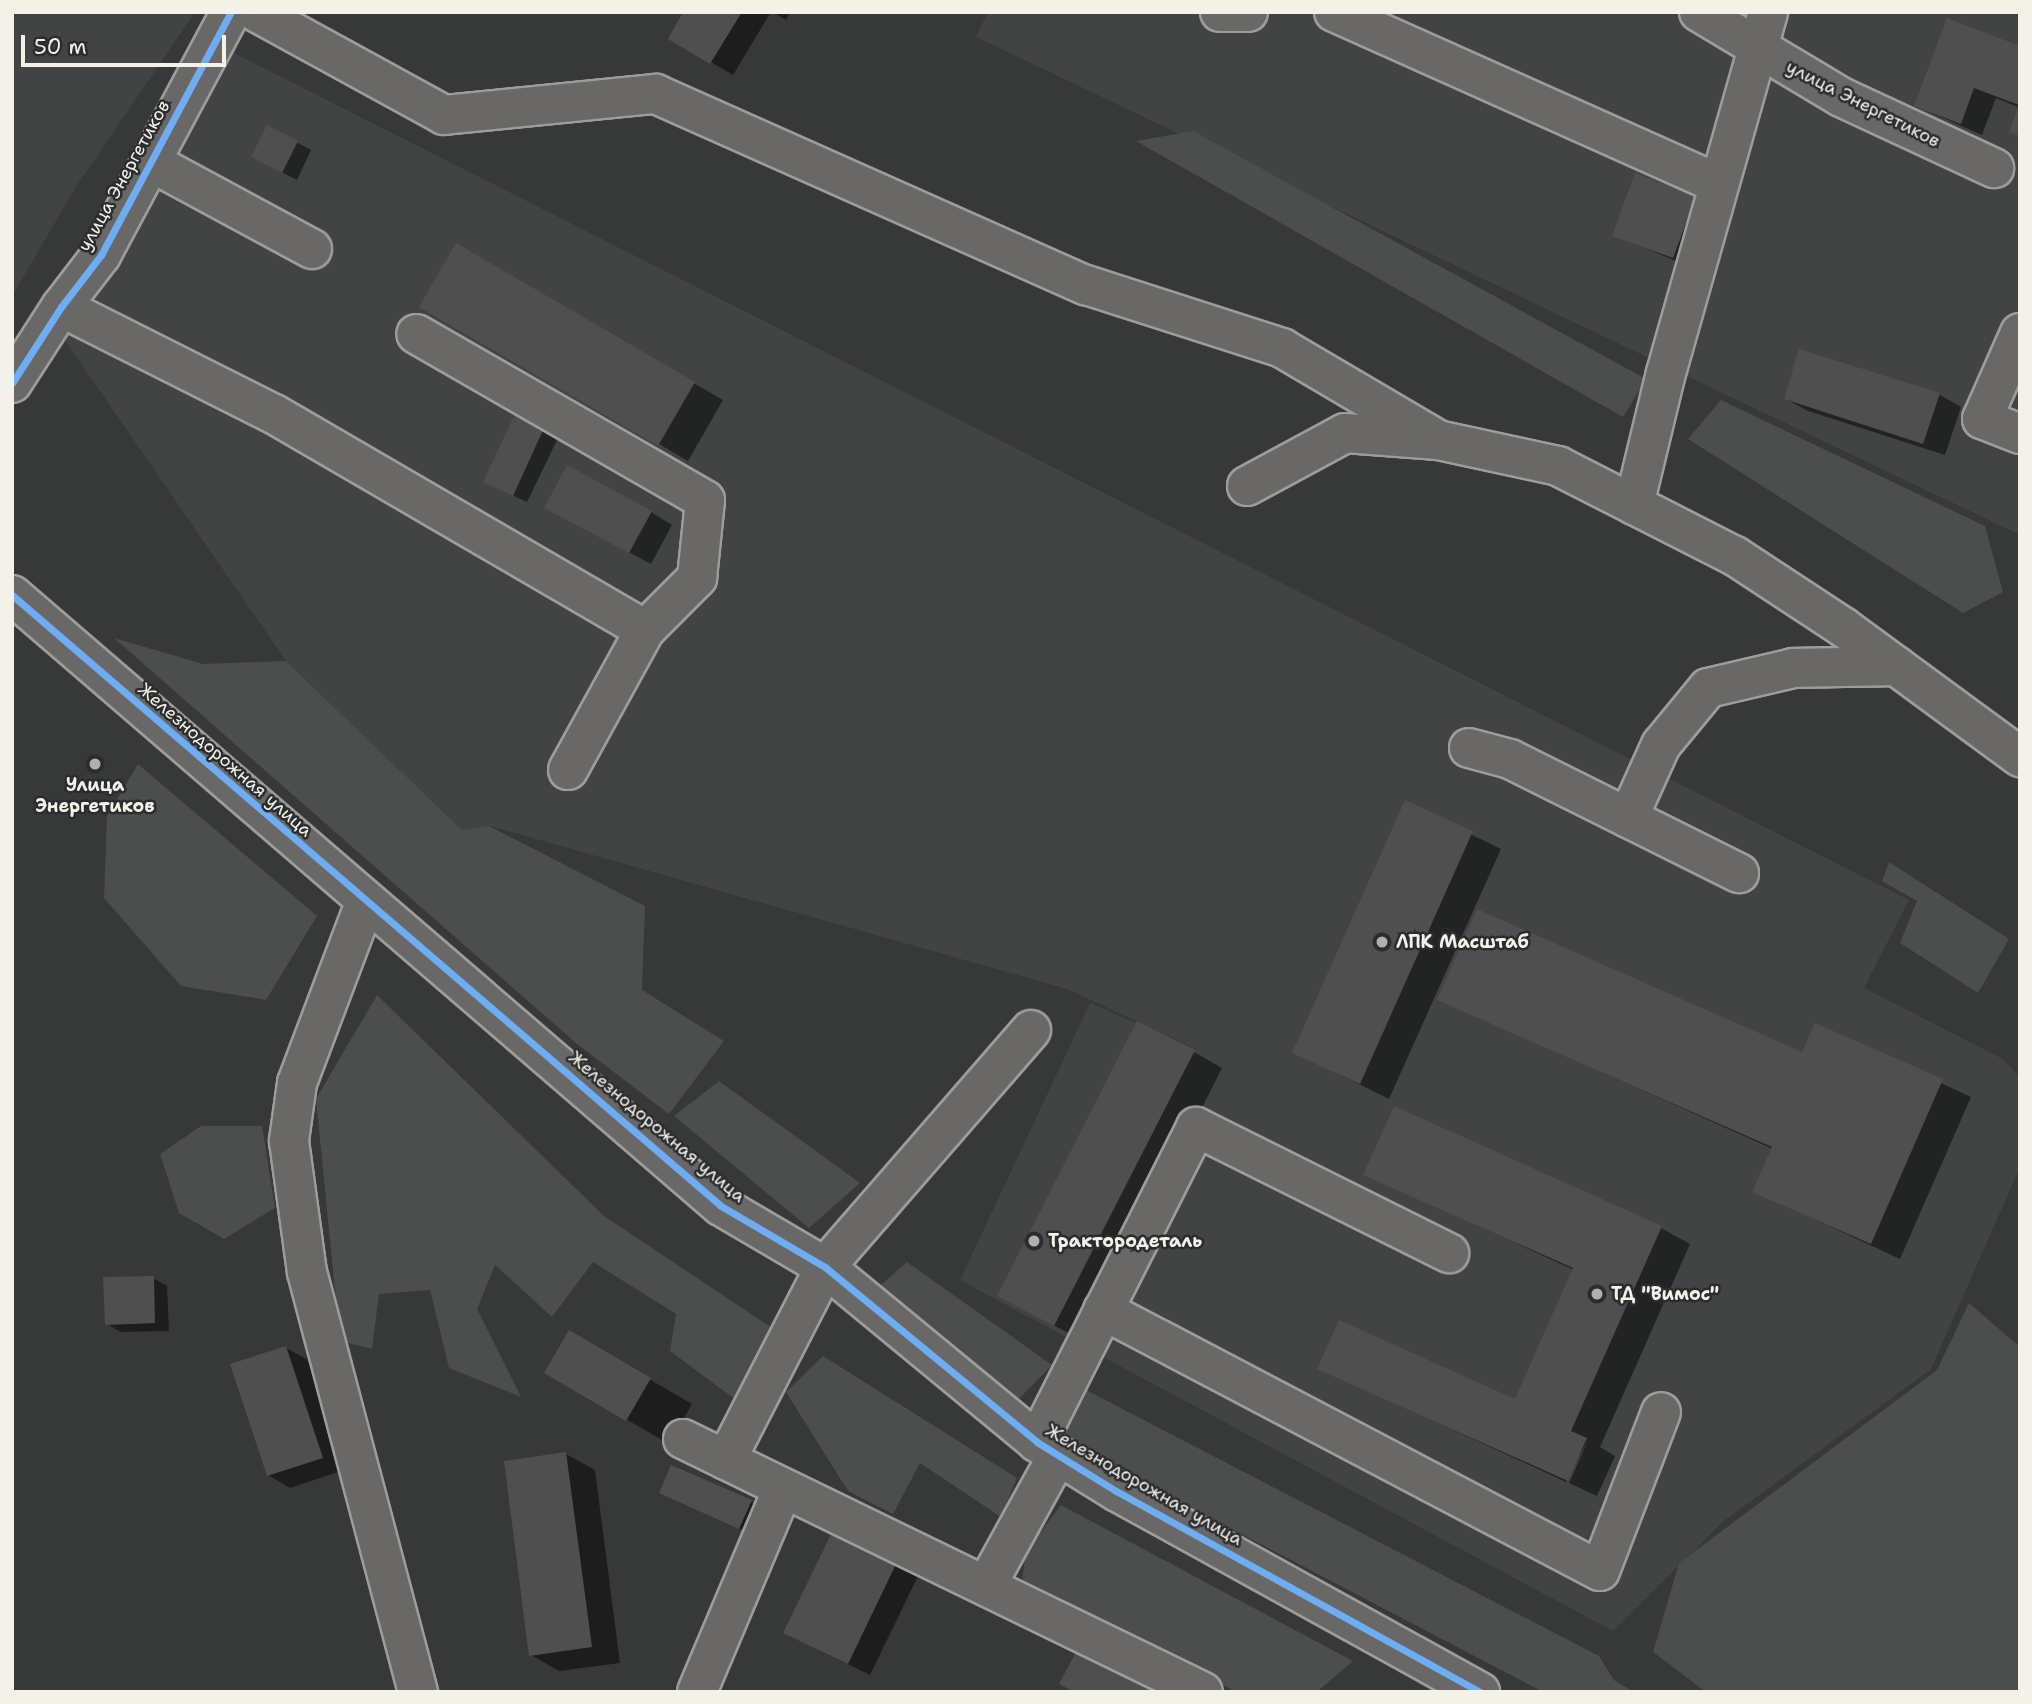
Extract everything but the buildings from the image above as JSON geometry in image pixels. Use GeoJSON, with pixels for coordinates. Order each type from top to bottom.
{"type":"FeatureCollection","features":[{"type":"Feature","properties":{"kind":"street","name":"улица Энергетиков"},"geometry":{"type":"LineString","coordinates":[[12,383],[61,307],[102,254],[231,12]]}},
{"type":"Feature","properties":{"kind":"street"},"geometry":{"type":"LineString","coordinates":[[256,12],[444,115],[656,94],[1086,285],[1282,348],[1438,440]]}},
{"type":"Feature","properties":{"kind":"street"},"geometry":{"type":"LineString","coordinates":[[1220,12],[1248,12]]}},
{"type":"Feature","properties":{"kind":"street"},"geometry":{"type":"LineString","coordinates":[[1334,12],[1718,184]]}},
{"type":"Feature","properties":{"kind":"street","name":"улица Энергетиков"},"geometry":{"type":"LineString","coordinates":[[1699,12],[1755,48],[1841,97],[1994,168]]}},
{"type":"Feature","properties":{"kind":"street"},"geometry":{"type":"LineString","coordinates":[[1634,505],[1718,184],[1755,48],[1768,12]]}},
{"type":"Feature","properties":{"kind":"street"},"geometry":{"type":"LineString","coordinates":[[151,162],[312,249]]}},
{"type":"Feature","properties":{"kind":"street"},"geometry":{"type":"LineString","coordinates":[[61,307],[274,414],[645,630]]}},
{"type":"Feature","properties":{"kind":"street"},"geometry":{"type":"LineString","coordinates":[[2020,333],[1982,419],[2020,434]]}},
{"type":"Feature","properties":{"kind":"street"},"geometry":{"type":"LineString","coordinates":[[416,334],[705,500],[697,578],[645,630],[568,770]]}},
{"type":"Feature","properties":{"kind":"street"},"geometry":{"type":"LineString","coordinates":[[1247,486],[1345,433],[1438,440],[1558,466],[1735,556],[1896,666],[2020,757]]}},
{"type":"Feature","properties":{"kind":"street","name":"Железнодорожная улица"},"geometry":{"type":"LineString","coordinates":[[12,594],[365,903],[504,1017],[721,1206],[825,1268],[1048,1448],[1480,1692]]}},
{"type":"Feature","properties":{"kind":"street"},"geometry":{"type":"LineString","coordinates":[[1628,818],[1661,745],[1708,688],[1793,668],[1896,666]]}},
{"type":"Feature","properties":{"kind":"street"},"geometry":{"type":"LineString","coordinates":[[1469,748],[1510,759],[1739,873]]}},
{"type":"Feature","properties":{"kind":"street"},"geometry":{"type":"LineString","coordinates":[[365,903],[297,1083],[289,1141],[307,1272],[418,1692]]}},
{"type":"Feature","properties":{"kind":"street"},"geometry":{"type":"LineString","coordinates":[[726,1460],[825,1268],[1031,1030]]}},
{"type":"Feature","properties":{"kind":"street"},"geometry":{"type":"LineString","coordinates":[[986,1587],[1048,1448],[1103,1310],[1196,1127],[1449,1253]]}},
{"type":"Feature","properties":{"kind":"street"},"geometry":{"type":"LineString","coordinates":[[1103,1310],[1600,1571],[1661,1412]]}},
{"type":"Feature","properties":{"kind":"street"},"geometry":{"type":"LineString","coordinates":[[683,1439],[1203,1692]]}},
{"type":"Feature","properties":{"kind":"street"},"geometry":{"type":"LineString","coordinates":[[697,1692],[783,1488]]}},
{"type":"Feature","properties":{"kind":"shaded area"},"geometry":{"type":"Polygon","coordinates":[[[12,12],[195,12],[76,187],[12,296],[12,12]]]}},
{"type":"Feature","properties":{"kind":"shaded area"},"geometry":{"type":"Polygon","coordinates":[[[988,12],[2020,12],[2020,535],[976,37],[988,12]]]}},
{"type":"Feature","properties":{"kind":"shaded area"},"geometry":{"type":"Polygon","coordinates":[[[230,51],[1909,900],[1864,988],[2003,1059],[2020,1077],[2020,1167],[1931,1369],[1725,1520],[1613,1631],[960,1280],[1090,1003],[1203,1052],[1067,989],[490,826],[462,830],[286,661],[62,336],[230,51]]]}},
{"type":"Feature","properties":{"kind":"shaded area"},"geometry":{"type":"Polygon","coordinates":[[[1193,131],[1646,379],[1623,417],[1136,141],[1193,131]]]}},
{"type":"Feature","properties":{"kind":"shaded area"},"geometry":{"type":"Polygon","coordinates":[[[1721,400],[1985,526],[2003,592],[1963,613],[1688,439],[1721,400]]]}},
{"type":"Feature","properties":{"kind":"shaded area"},"geometry":{"type":"Polygon","coordinates":[[[114,638],[203,664],[286,661],[462,830],[489,826],[645,906],[642,990],[724,1041],[669,1114],[577,1044],[114,638]]]}},
{"type":"Feature","properties":{"kind":"shaded area"},"geometry":{"type":"Polygon","coordinates":[[[138,764],[317,916],[266,1000],[181,986],[104,898],[107,816],[138,764]]]}},
{"type":"Feature","properties":{"kind":"shaded area"},"geometry":{"type":"Polygon","coordinates":[[[1889,862],[2009,939],[1978,993],[1900,943],[1917,901],[1882,881],[1889,862]]]}},
{"type":"Feature","properties":{"kind":"shaded area"},"geometry":{"type":"Polygon","coordinates":[[[377,995],[604,1216],[792,1341],[736,1400],[670,1351],[676,1314],[593,1262],[552,1317],[495,1265],[477,1309],[521,1397],[449,1368],[430,1290],[379,1294],[372,1349],[340,1341],[316,1099],[377,995]]]}},
{"type":"Feature","properties":{"kind":"shaded area"},"geometry":{"type":"Polygon","coordinates":[[[719,1081],[860,1183],[809,1228],[674,1116],[719,1081]]]}},
{"type":"Feature","properties":{"kind":"shaded area"},"geometry":{"type":"Polygon","coordinates":[[[201,1126],[262,1126],[275,1208],[224,1239],[179,1213],[160,1154],[201,1126]]]}},
{"type":"Feature","properties":{"kind":"shaded area"},"geometry":{"type":"Polygon","coordinates":[[[907,1262],[1052,1365],[1015,1403],[867,1297],[907,1262]]]}},
{"type":"Feature","properties":{"kind":"shaded area"},"geometry":{"type":"Polygon","coordinates":[[[1969,1303],[2020,1347],[2020,1692],[1706,1692],[1653,1652],[1679,1563],[1937,1370],[1969,1303]]]}},
{"type":"Feature","properties":{"kind":"shaded area"},"geometry":{"type":"Polygon","coordinates":[[[823,1356],[1017,1478],[1001,1517],[920,1463],[893,1514],[848,1491],[786,1392],[823,1356]]]}},
{"type":"Feature","properties":{"kind":"shaded area"},"geometry":{"type":"Polygon","coordinates":[[[1061,1377],[1599,1656],[1614,1680],[1634,1692],[1543,1692],[1066,1442],[1053,1424],[1061,1377]]]}},
{"type":"Feature","properties":{"kind":"shaded area"},"geometry":{"type":"Polygon","coordinates":[[[1061,1505],[1353,1661],[1317,1692],[1237,1692],[1022,1586],[1025,1553],[1061,1505]]]}},
{"type":"Feature","properties":{"kind":"cycle path"},"geometry":{"type":"LineString","coordinates":[[12,383],[61,307],[101,255],[231,12]]}},
{"type":"Feature","properties":{"kind":"cycle path"},"geometry":{"type":"LineString","coordinates":[[12,595],[721,1206],[825,1267],[1037,1442],[1116,1491],[1480,1692]]}},
{"type":"Feature","properties":{"kind":"place","name":"Улица Энергетиков"},"geometry":{"type":"Point","coordinates":[95,764]}},
{"type":"Feature","properties":{"kind":"place","name":"ЛПК Масштаб"},"geometry":{"type":"Point","coordinates":[1382,942]}},
{"type":"Feature","properties":{"kind":"place","name":"Трактородеталь"},"geometry":{"type":"Point","coordinates":[1034,1241]}},
{"type":"Feature","properties":{"kind":"place","name":"ТД \"Вимос\""},"geometry":{"type":"Point","coordinates":[1597,1294]}}]}
